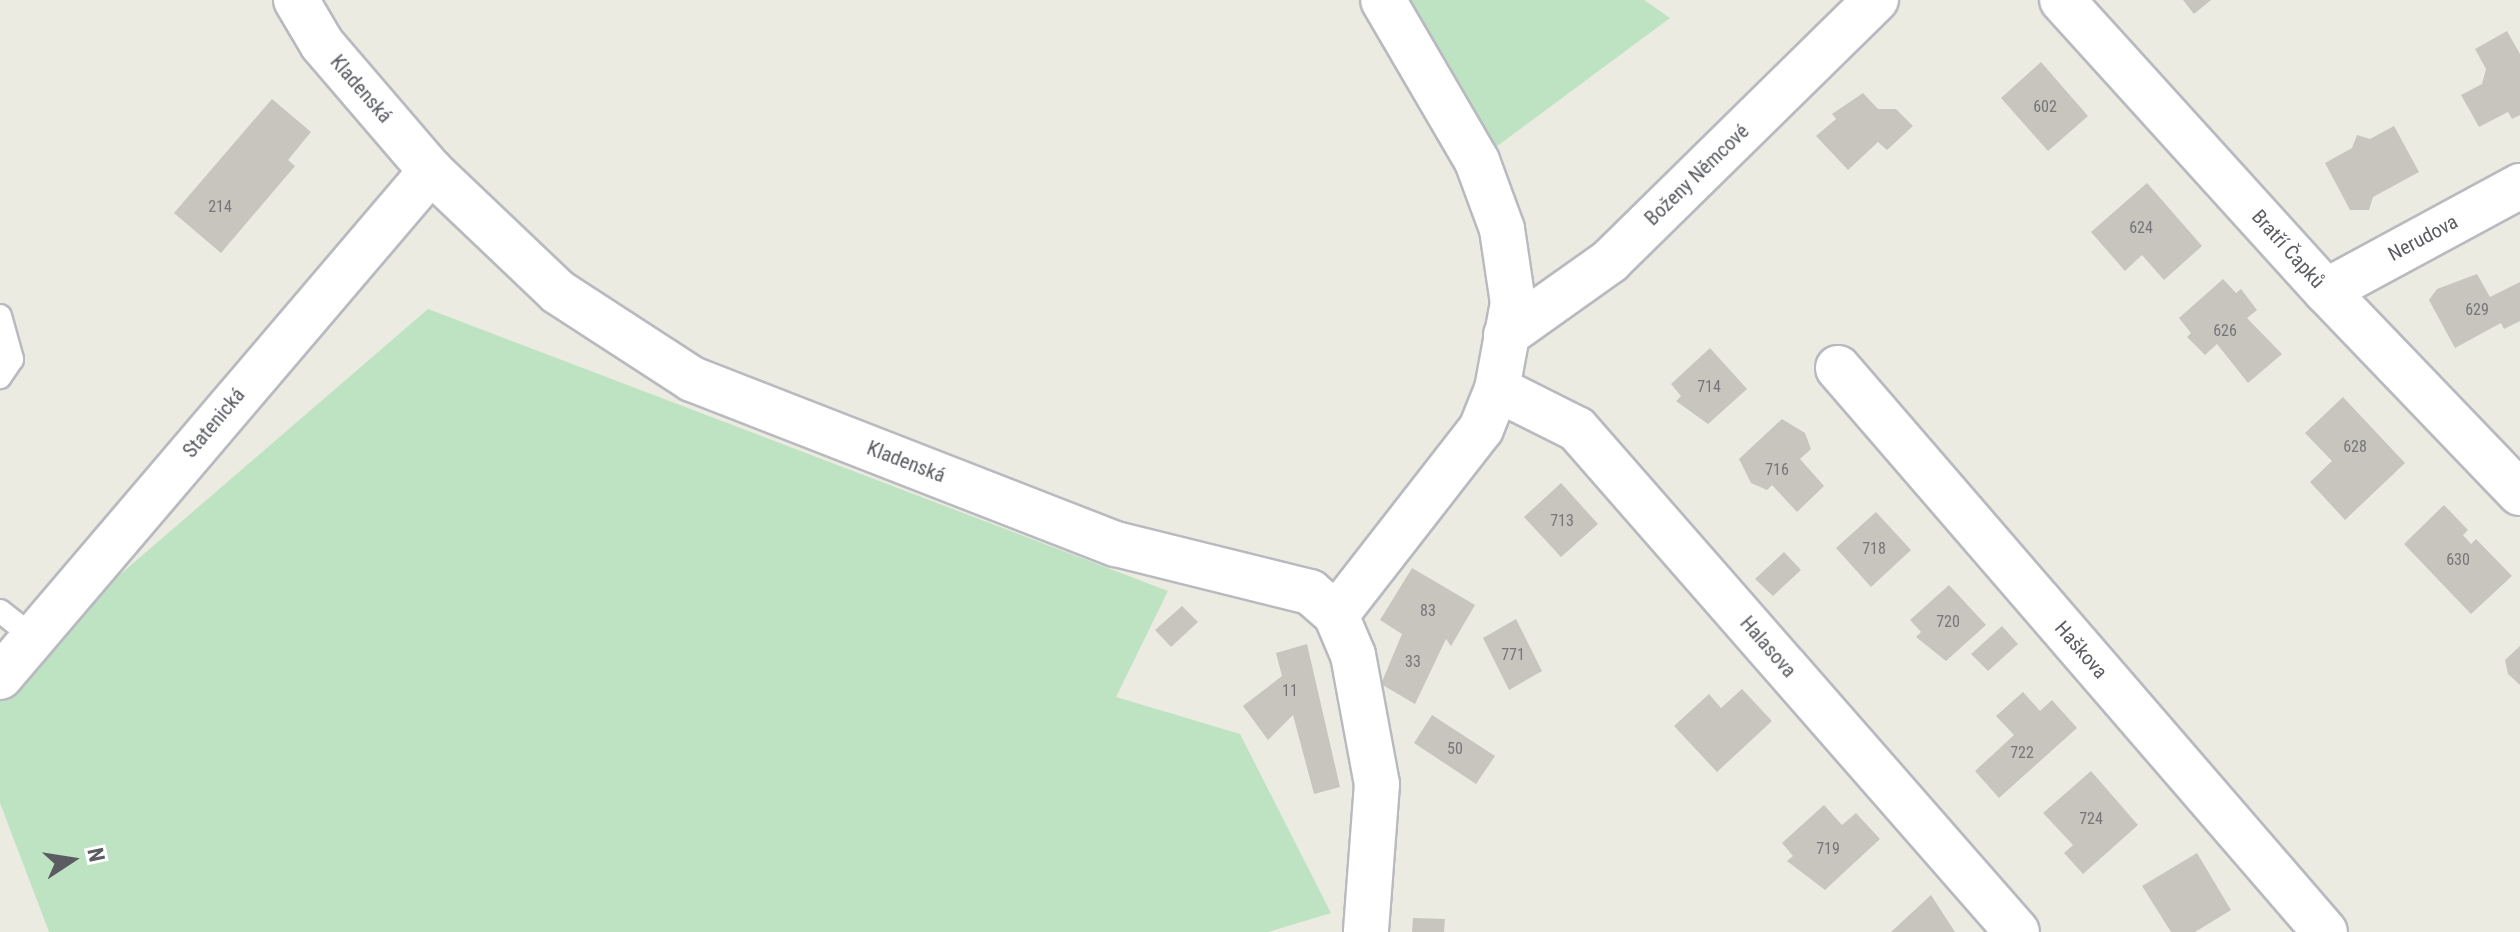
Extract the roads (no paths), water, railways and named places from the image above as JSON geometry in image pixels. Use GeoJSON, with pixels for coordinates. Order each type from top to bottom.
{"type":"FeatureCollection","features":[{"type":"Feature","properties":{"kind":"street","name":"Kladenská"},"geometry":{"type":"LineString","coordinates":[[296,0],[322,44],[431,171],[558,292],[692,379],[1116,544],[1310,592],[1336,615],[1353,655],[1377,784],[1366,932]]}},
{"type":"Feature","properties":{"kind":"street"},"geometry":{"type":"LineString","coordinates":[[1336,615],[1481,429],[1497,389],[1513,303],[1502,229],[1477,161],[1383,0]]}},
{"type":"Feature","properties":{"kind":"street","name":"Boženy Němcové"},"geometry":{"type":"LineString","coordinates":[[1506,335],[1610,261],[1876,0]]}},
{"type":"Feature","properties":{"kind":"street","name":"Bratří Čapků"},"geometry":{"type":"LineString","coordinates":[[2062,0],[2326,291],[2520,493]]}},
{"type":"Feature","properties":{"kind":"street","name":"Statenická"},"geometry":{"type":"LineString","coordinates":[[0,677],[431,171]]}},
{"type":"Feature","properties":{"kind":"street","name":"Nerudova"},"geometry":{"type":"LineString","coordinates":[[2326,291],[2520,186]]}},
{"type":"Feature","properties":{"kind":"street","name":"Haškova"},"geometry":{"type":"LineString","coordinates":[[1838,368],[2325,932]]}},
{"type":"Feature","properties":{"kind":"street","name":"Halasova"},"geometry":{"type":"LineString","coordinates":[[1497,389],[1577,429],[2017,932]]}},
{"type":"Feature","properties":{"kind":"lane"},"geometry":{"type":"LineString","coordinates":[[0,316],[12,359],[0,377]]}},
{"type":"Feature","properties":{"kind":"lane"},"geometry":{"type":"LineString","coordinates":[[0,611],[33,637]]}}]}
